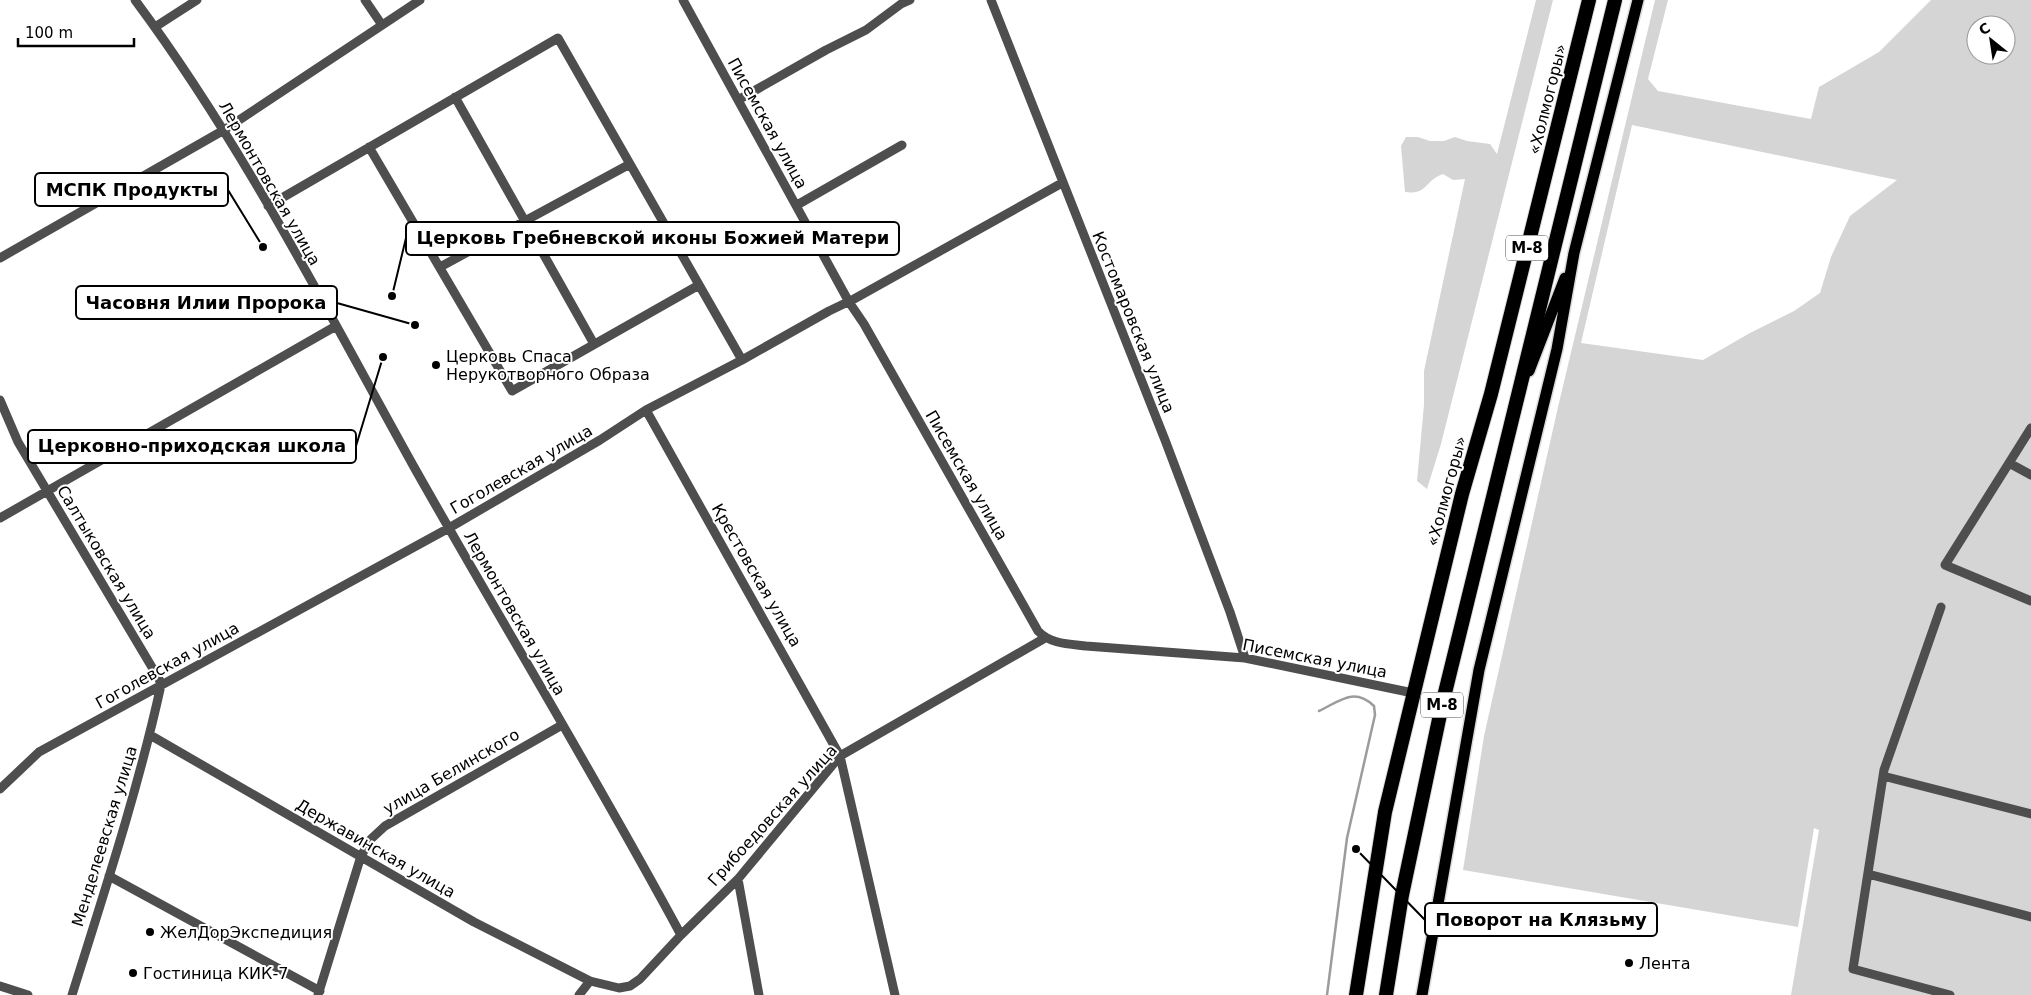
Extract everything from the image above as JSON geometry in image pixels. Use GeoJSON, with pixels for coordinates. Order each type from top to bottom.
{"type":"FeatureCollection","features":[{"type":"Feature","properties":{"kind":"highway","name":"«Холмогоры»"},"geometry":{"type":"LineString","coordinates":[[1356,995],[1385,812],[1462,494],[1490,394],[1589,0]]}},
{"type":"Feature","properties":{"kind":"highway","name":"М-8"},"geometry":{"type":"LineString","coordinates":[[1386,995],[1402,895],[1442,705],[1615,0]]}},
{"type":"Feature","properties":{"kind":"main road"},"geometry":{"type":"LineString","coordinates":[[1422,995],[1479,670],[1558,349],[1574,253],[1638,0]]}},
{"type":"Feature","properties":{"kind":"main road"},"geometry":{"type":"LineString","coordinates":[[1512,418],[1574,253]]}},
{"type":"Feature","properties":{"kind":"street","name":"Лермонтовская улица"},"geometry":{"type":"LineString","coordinates":[[135,0],[224,130],[681,935]]}},
{"type":"Feature","properties":{"kind":"street"},"geometry":{"type":"LineString","coordinates":[[155,27],[197,0]]}},
{"type":"Feature","properties":{"kind":"street"},"geometry":{"type":"LineString","coordinates":[[364,0],[382,25]]}},
{"type":"Feature","properties":{"kind":"street"},"geometry":{"type":"LineString","coordinates":[[0,258],[224,130],[420,0]]}},
{"type":"Feature","properties":{"kind":"street","name":"Писемская улица"},"geometry":{"type":"LineString","coordinates":[[683,0],[849,302],[864,324],[1038,631],[1044,638],[1062,643],[1086,646],[1245,658],[1413,693]]}},
{"type":"Feature","properties":{"kind":"street"},"geometry":{"type":"LineString","coordinates":[[738,100],[826,50],[866,30],[901,4],[910,0]]}},
{"type":"Feature","properties":{"kind":"street","name":"Костомаровская улица"},"geometry":{"type":"LineString","coordinates":[[991,0],[1062,183],[1166,440],[1227,603],[1245,658]]}},
{"type":"Feature","properties":{"kind":"street"},"geometry":{"type":"LineString","coordinates":[[268,206],[558,38],[742,360]]}},
{"type":"Feature","properties":{"kind":"street"},"geometry":{"type":"LineString","coordinates":[[455,98],[594,344]]}},
{"type":"Feature","properties":{"kind":"street"},"geometry":{"type":"LineString","coordinates":[[797,206],[902,145]]}},
{"type":"Feature","properties":{"kind":"street"},"geometry":{"type":"LineString","coordinates":[[369,147],[512,391],[699,285]]}},
{"type":"Feature","properties":{"kind":"street"},"geometry":{"type":"LineString","coordinates":[[440,267],[630,164]]}},
{"type":"Feature","properties":{"kind":"street","name":"Гоголевская улица"},"geometry":{"type":"LineString","coordinates":[[0,789],[39,752],[449,528],[600,440],[646,410],[849,302],[1062,183]]}},
{"type":"Feature","properties":{"kind":"street"},"geometry":{"type":"LineString","coordinates":[[0,518],[336,326]]}},
{"type":"Feature","properties":{"kind":"street","name":"Салтыковская улица"},"geometry":{"type":"LineString","coordinates":[[0,400],[5,416],[18,442],[161,685]]}},
{"type":"Feature","properties":{"kind":"street","name":"Крестовская улица"},"geometry":{"type":"LineString","coordinates":[[646,410],[840,756],[895,995]]}},
{"type":"Feature","properties":{"kind":"street"},"geometry":{"type":"LineString","coordinates":[[2031,428],[1945,565],[2031,601]]}},
{"type":"Feature","properties":{"kind":"street"},"geometry":{"type":"LineString","coordinates":[[2009,463],[2031,475]]}},
{"type":"Feature","properties":{"kind":"street"},"geometry":{"type":"LineString","coordinates":[[1941,607],[1883,776],[1853,969],[1950,995]]}},
{"type":"Feature","properties":{"kind":"street","name":"Грибоедовская улица"},"geometry":{"type":"LineString","coordinates":[[590,981],[619,988],[630,986],[640,979],[681,935],[738,879],[840,756],[1044,638]]}},
{"type":"Feature","properties":{"kind":"street","name":"Менделеевская улица"},"geometry":{"type":"LineString","coordinates":[[72,995],[150,735],[161,685]]}},
{"type":"Feature","properties":{"kind":"street","name":"улица Белинского"},"geometry":{"type":"LineString","coordinates":[[319,993],[361,856],[371,839],[385,826],[562,725]]}},
{"type":"Feature","properties":{"kind":"street","name":"Державинская улица"},"geometry":{"type":"LineString","coordinates":[[150,735],[474,922],[590,981]]}},
{"type":"Feature","properties":{"kind":"street"},"geometry":{"type":"LineString","coordinates":[[1883,776],[2031,814]]}},
{"type":"Feature","properties":{"kind":"street"},"geometry":{"type":"LineString","coordinates":[[1868,874],[2031,917]]}},
{"type":"Feature","properties":{"kind":"street"},"geometry":{"type":"LineString","coordinates":[[109,876],[319,993]]}},
{"type":"Feature","properties":{"kind":"street"},"geometry":{"type":"LineString","coordinates":[[738,879],[759,995]]}},
{"type":"Feature","properties":{"kind":"street"},"geometry":{"type":"LineString","coordinates":[[579,995],[590,981]]}},
{"type":"Feature","properties":{"kind":"street"},"geometry":{"type":"LineString","coordinates":[[0,986],[28,995]]}},
{"type":"Feature","properties":{"kind":"shaded area"},"geometry":{"type":"Polygon","coordinates":[[[1536,0],[1553,0],[1441,444],[1427,489],[1417,481],[1424,405],[1424,371],[1465,179],[1453,180],[1443,174],[1418,191],[1405,192],[1401,146],[1406,137],[1444,141],[1455,137],[1467,141],[1490,144],[1497,154],[1536,0]]]}},
{"type":"Feature","properties":{"kind":"shaded area"},"geometry":{"type":"Polygon","coordinates":[[[1655,0],[1668,0],[1648,79],[1658,91],[1811,119],[1819,87],[1879,52],[1931,0],[2031,0],[2031,995],[1791,995],[1819,830],[1814,828],[1798,927],[1463,870],[1484,736],[1558,407],[1655,0]],[[1632,125],[1581,343],[1703,360],[1794,311],[1820,293],[1831,257],[1850,216],[1897,180],[1632,125]]]}},
{"type":"Feature","properties":{"kind":"waterway"},"geometry":{"type":"LineString","coordinates":[[1319,711],[1340,700],[1360,697],[1374,706],[1375,715],[1347,838],[1327,995]]}},
{"type":"Feature","properties":{"kind":"place","name":"МСПК Продукты"},"geometry":{"type":"Point","coordinates":[263,247]}},
{"type":"Feature","properties":{"kind":"place","name":"Церковь Гребневской иконы Божией Матери"},"geometry":{"type":"Point","coordinates":[392,296]}},
{"type":"Feature","properties":{"kind":"place","name":"Часовня Илии Пророка"},"geometry":{"type":"Point","coordinates":[415,325]}},
{"type":"Feature","properties":{"kind":"place","name":"Церковно-приходская школа"},"geometry":{"type":"Point","coordinates":[383,357]}},
{"type":"Feature","properties":{"kind":"place","name":"Церковь Спаса Нерукотворного Образа"},"geometry":{"type":"Point","coordinates":[436,365]}},
{"type":"Feature","properties":{"kind":"place","name":"Поворот на Клязьму"},"geometry":{"type":"Point","coordinates":[1356,849]}},
{"type":"Feature","properties":{"kind":"place","name":"ЖелДорЭкспедиция"},"geometry":{"type":"Point","coordinates":[150,932]}},
{"type":"Feature","properties":{"kind":"place","name":"Лента"},"geometry":{"type":"Point","coordinates":[1629,963]}},
{"type":"Feature","properties":{"kind":"place","name":"Гостиница КИК-7"},"geometry":{"type":"Point","coordinates":[133,973]}}]}
